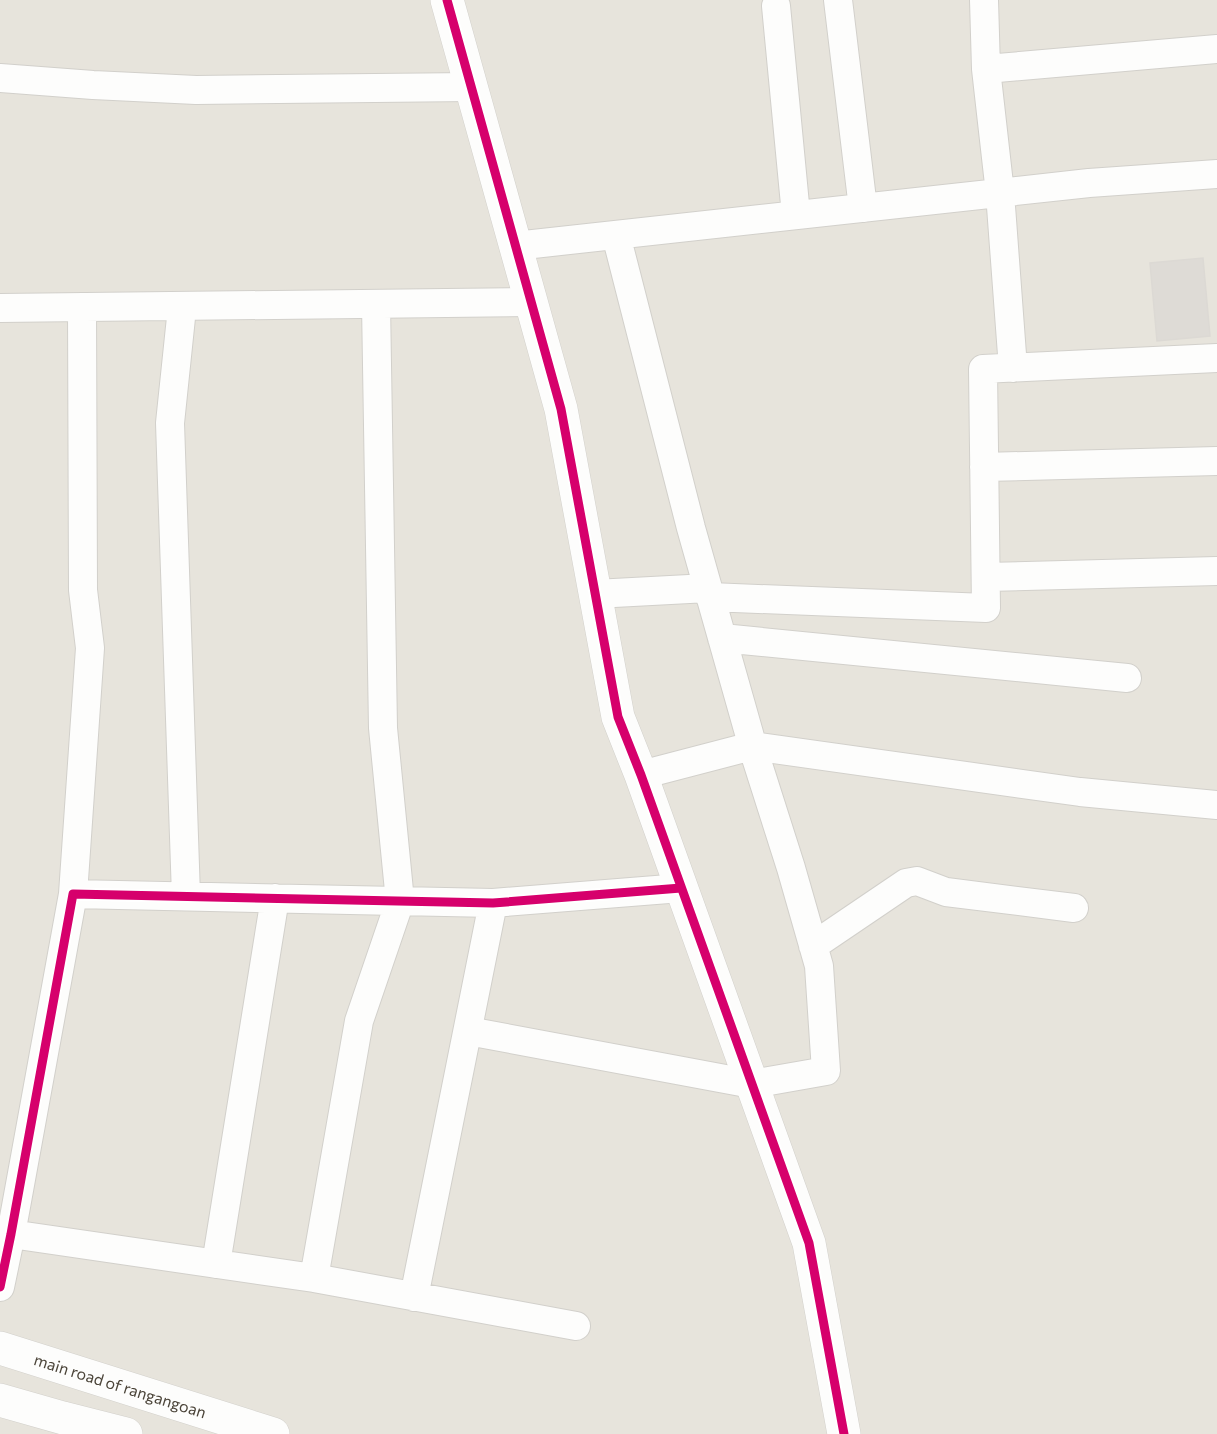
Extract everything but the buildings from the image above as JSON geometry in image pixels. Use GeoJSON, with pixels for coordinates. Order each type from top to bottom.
{"type":"FeatureCollection","features":[{"type":"Feature","properties":{"kind":"street"},"geometry":{"type":"LineString","coordinates":[[447,0],[561,409],[618,717],[641,775],[809,1243],[844,1434]]}},
{"type":"Feature","properties":{"kind":"street"},"geometry":{"type":"LineString","coordinates":[[838,0],[862,208]]}},
{"type":"Feature","properties":{"kind":"street"},"geometry":{"type":"LineString","coordinates":[[984,0],[986,69],[1000,193],[1013,368]]}},
{"type":"Feature","properties":{"kind":"street"},"geometry":{"type":"LineString","coordinates":[[776,6],[796,215]]}},
{"type":"Feature","properties":{"kind":"street"},"geometry":{"type":"LineString","coordinates":[[986,69],[1217,49]]}},
{"type":"Feature","properties":{"kind":"street"},"geometry":{"type":"LineString","coordinates":[[0,78],[196,90],[471,87]]}},
{"type":"Feature","properties":{"kind":"street"},"geometry":{"type":"LineString","coordinates":[[515,246],[1089,183],[1217,174]]}},
{"type":"Feature","properties":{"kind":"street"},"geometry":{"type":"LineString","coordinates":[[468,1031],[752,1084],[826,1071],[819,966],[752,746],[688,517],[616,235]]}},
{"type":"Feature","properties":{"kind":"street"},"geometry":{"type":"LineString","coordinates":[[0,308],[531,302]]}},
{"type":"Feature","properties":{"kind":"street"},"geometry":{"type":"LineString","coordinates":[[314,1278],[359,1022],[400,901],[383,728],[376,304]]}},
{"type":"Feature","properties":{"kind":"street"},"geometry":{"type":"LineString","coordinates":[[184,306],[170,423],[186,896]]}},
{"type":"Feature","properties":{"kind":"street"},"geometry":{"type":"LineString","coordinates":[[0,1287],[73,894],[90,648],[83,590],[82,307]]}},
{"type":"Feature","properties":{"kind":"street"},"geometry":{"type":"LineString","coordinates":[[595,594],[709,592],[986,608],[983,369],[1217,358]]}},
{"type":"Feature","properties":{"kind":"street"},"geometry":{"type":"LineString","coordinates":[[984,467],[1217,461]]}},
{"type":"Feature","properties":{"kind":"street"},"geometry":{"type":"LineString","coordinates":[[986,577],[1217,572]]}},
{"type":"Feature","properties":{"kind":"street"},"geometry":{"type":"LineString","coordinates":[[722,638],[1127,678]]}},
{"type":"Feature","properties":{"kind":"street"},"geometry":{"type":"LineString","coordinates":[[641,775],[752,746],[1080,792],[1217,805]]}},
{"type":"Feature","properties":{"kind":"street"},"geometry":{"type":"LineString","coordinates":[[813,946],[906,883],[916,881],[946,892],[1074,908]]}},
{"type":"Feature","properties":{"kind":"street"},"geometry":{"type":"LineString","coordinates":[[73,894],[493,903],[681,888]]}},
{"type":"Feature","properties":{"kind":"street"},"geometry":{"type":"LineString","coordinates":[[216,1264],[275,898]]}},
{"type":"Feature","properties":{"kind":"street"},"geometry":{"type":"LineString","coordinates":[[414,1297],[493,903]]}},
{"type":"Feature","properties":{"kind":"street"},"geometry":{"type":"LineString","coordinates":[[11,1234],[314,1278],[576,1326]]}},
{"type":"Feature","properties":{"kind":"street","name":"main road of rangangoan"},"geometry":{"type":"LineString","coordinates":[[0,1348],[273,1434]]}},
{"type":"Feature","properties":{"kind":"street"},"geometry":{"type":"LineString","coordinates":[[0,1400],[60,1426],[126,1434]]}},
{"type":"Feature","properties":{"kind":"shaded area"},"geometry":{"type":"Polygon","coordinates":[[[0,0],[1217,0],[1217,1434],[0,1434],[0,0]]]}},
{"type":"Feature","properties":{"kind":"cycle path"},"geometry":{"type":"LineString","coordinates":[[447,0],[561,409],[618,717],[641,775],[809,1243],[844,1434]]}},
{"type":"Feature","properties":{"kind":"cycle path"},"geometry":{"type":"LineString","coordinates":[[0,1287],[73,894],[493,903],[681,888]]}}]}
